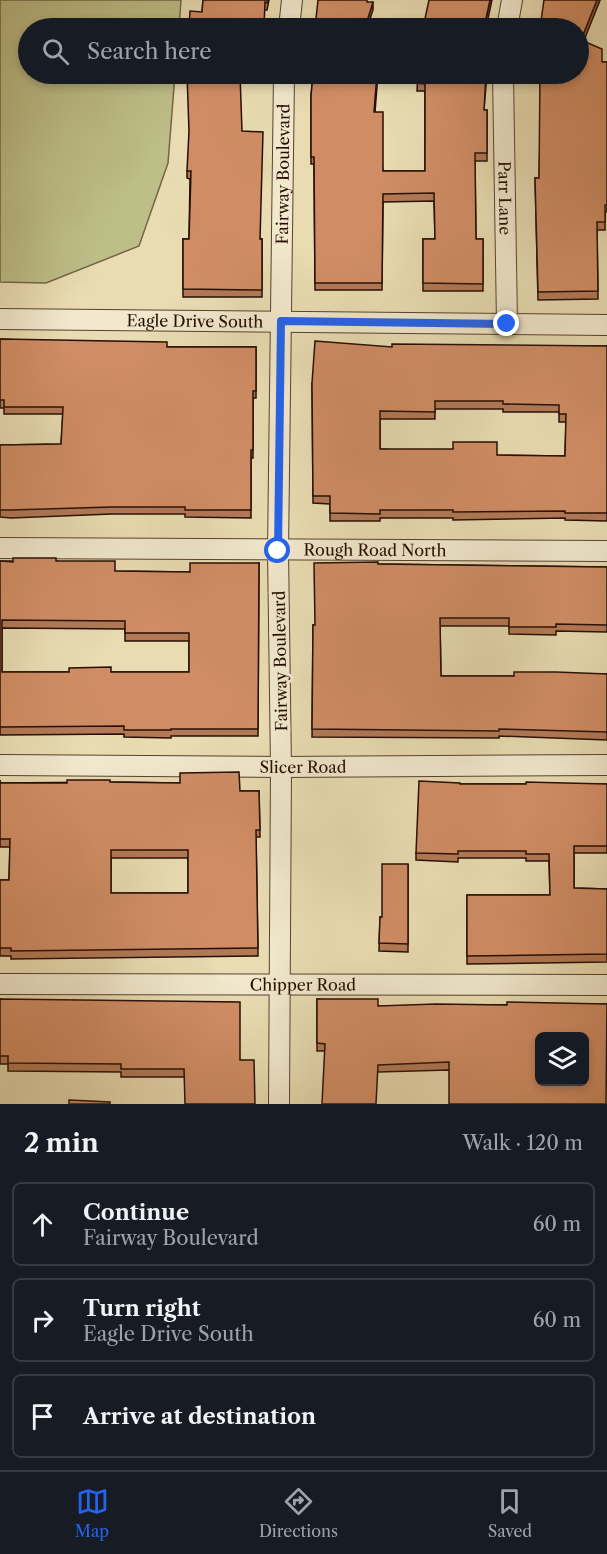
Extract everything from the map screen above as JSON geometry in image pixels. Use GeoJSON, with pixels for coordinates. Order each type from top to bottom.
{"type":"FeatureCollection","features":[{"type":"Feature","properties":{"kind":"street"},"geometry":{"type":"LineString","coordinates":[[290,18],[292,0]]}},
{"type":"Feature","properties":{"kind":"street"},"geometry":{"type":"LineString","coordinates":[[509,18],[512,0]]}},
{"type":"Feature","properties":{"kind":"street","name":"Fairway Boulevard"},"geometry":{"type":"LineString","coordinates":[[279,1104],[281,767],[278,551],[284,84]]}},
{"type":"Feature","properties":{"kind":"street","name":"Parr Lane"},"geometry":{"type":"LineString","coordinates":[[503,84],[507,324]]}},
{"type":"Feature","properties":{"kind":"street","name":"Eagle Drive South"},"geometry":{"type":"LineString","coordinates":[[0,319],[607,325]]}},
{"type":"Feature","properties":{"kind":"street","name":"Rough Road North"},"geometry":{"type":"LineString","coordinates":[[0,548],[607,551]]}},
{"type":"Feature","properties":{"kind":"street","name":"Slicer Road"},"geometry":{"type":"LineString","coordinates":[[0,765],[281,767],[607,765]]}},
{"type":"Feature","properties":{"kind":"street","name":"Chipper Road"},"geometry":{"type":"LineString","coordinates":[[0,984],[607,985]]}},
{"type":"Feature","properties":{"kind":"green space"},"geometry":{"type":"Polygon","coordinates":[[[0,0],[181,0],[180,18],[18,18],[18,84],[174,84],[168,163],[139,246],[46,283],[0,282],[0,0]]]}},
{"type":"Feature","properties":{"kind":"building"},"geometry":{"type":"Polygon","coordinates":[[[203,0],[268,0],[267,3],[265,2],[264,18],[190,18],[190,11],[202,12],[203,0]]]}},
{"type":"Feature","properties":{"kind":"building"},"geometry":{"type":"Polygon","coordinates":[[[318,0],[373,2],[368,18],[316,18],[318,0]]]}},
{"type":"Feature","properties":{"kind":"building"},"geometry":{"type":"Polygon","coordinates":[[[429,0],[490,0],[486,18],[425,18],[429,0]]]}},
{"type":"Feature","properties":{"kind":"building"},"geometry":{"type":"Polygon","coordinates":[[[544,0],[597,0],[589,20],[589,18],[541,18],[544,0]]]}},
{"type":"Feature","properties":{"kind":"building"},"geometry":{"type":"Polygon","coordinates":[[[589,43],[602,49],[602,62],[607,62],[607,205],[605,205],[605,222],[597,222],[598,291],[538,292],[535,178],[539,178],[540,84],[589,84],[589,43]]]}},
{"type":"Feature","properties":{"kind":"building"},"geometry":{"type":"Polygon","coordinates":[[[187,84],[240,84],[242,131],[263,132],[260,239],[262,239],[262,290],[183,289],[183,239],[189,239],[191,171],[187,171],[189,131],[187,84]]]}},
{"type":"Feature","properties":{"kind":"building"},"geometry":{"type":"Polygon","coordinates":[[[312,84],[376,84],[374,112],[383,112],[383,171],[425,171],[425,84],[485,84],[484,110],[487,110],[487,153],[475,153],[476,239],[483,239],[483,284],[423,283],[423,239],[435,239],[434,193],[383,194],[382,283],[315,283],[312,84]]]}},
{"type":"Feature","properties":{"kind":"building"},"geometry":{"type":"Polygon","coordinates":[[[0,339],[167,342],[167,347],[256,347],[256,391],[253,391],[253,450],[251,450],[251,510],[112,507],[0,510],[0,445],[61,444],[63,407],[4,407],[4,400],[0,400],[0,339]]]}},
{"type":"Feature","properties":{"kind":"building"},"geometry":{"type":"Polygon","coordinates":[[[315,341],[392,347],[392,344],[607,346],[607,513],[380,510],[380,514],[330,513],[330,496],[313,496],[312,383],[315,341]],[[435,401],[435,412],[380,411],[380,449],[453,449],[453,442],[497,442],[497,455],[565,456],[566,414],[559,414],[559,405],[503,404],[503,401],[435,401]]]}},
{"type":"Feature","properties":{"kind":"building"},"geometry":{"type":"Polygon","coordinates":[[[13,558],[115,561],[115,571],[190,572],[190,563],[259,563],[258,729],[124,730],[124,726],[0,727],[0,561],[13,562],[13,558]],[[2,620],[2,672],[69,672],[69,668],[111,667],[111,672],[189,672],[189,633],[125,633],[125,621],[2,620]]]}},
{"type":"Feature","properties":{"kind":"building"},"geometry":{"type":"Polygon","coordinates":[[[378,562],[378,564],[607,567],[607,625],[556,624],[556,627],[509,627],[509,618],[440,618],[441,676],[514,676],[514,672],[607,674],[607,732],[499,729],[499,731],[312,729],[314,563],[378,562]]]}},
{"type":"Feature","properties":{"kind":"building"},"geometry":{"type":"Polygon","coordinates":[[[239,772],[240,791],[259,791],[260,830],[256,830],[258,948],[11,951],[11,948],[0,948],[0,880],[9,880],[10,839],[0,839],[0,783],[67,783],[67,780],[110,780],[110,782],[180,783],[180,773],[239,772]],[[111,850],[111,893],[188,893],[188,850],[111,850]]]}},
{"type":"Feature","properties":{"kind":"building"},"geometry":{"type":"Polygon","coordinates":[[[419,781],[460,784],[526,784],[526,782],[607,784],[607,846],[574,846],[574,888],[607,889],[607,954],[467,956],[467,895],[550,895],[549,854],[526,854],[526,851],[416,853],[419,781]]]}},
{"type":"Feature","properties":{"kind":"building"},"geometry":{"type":"Polygon","coordinates":[[[382,864],[408,864],[408,944],[379,943],[380,917],[382,917],[382,864]]]}},
{"type":"Feature","properties":{"kind":"building"},"geometry":{"type":"Polygon","coordinates":[[[0,999],[240,1002],[240,1060],[254,1060],[255,1104],[185,1104],[184,1069],[121,1069],[121,1064],[8,1063],[8,1056],[0,1056],[0,999]]]}},
{"type":"Feature","properties":{"kind":"building"},"geometry":{"type":"Polygon","coordinates":[[[317,999],[378,999],[378,1006],[507,1005],[507,1002],[607,1004],[606,1104],[449,1104],[449,1062],[378,1065],[376,1104],[322,1104],[325,1044],[317,1043],[317,999]]]}},
{"type":"Feature","properties":{"kind":"building"},"geometry":{"type":"Polygon","coordinates":[[[69,1100],[110,1102],[110,1104],[69,1104],[69,1100]]]}},
{"type":"Feature","properties":{"kind":"route"},"geometry":{"type":"LineString","coordinates":[[278,551],[281,321],[507,324]]}}]}
